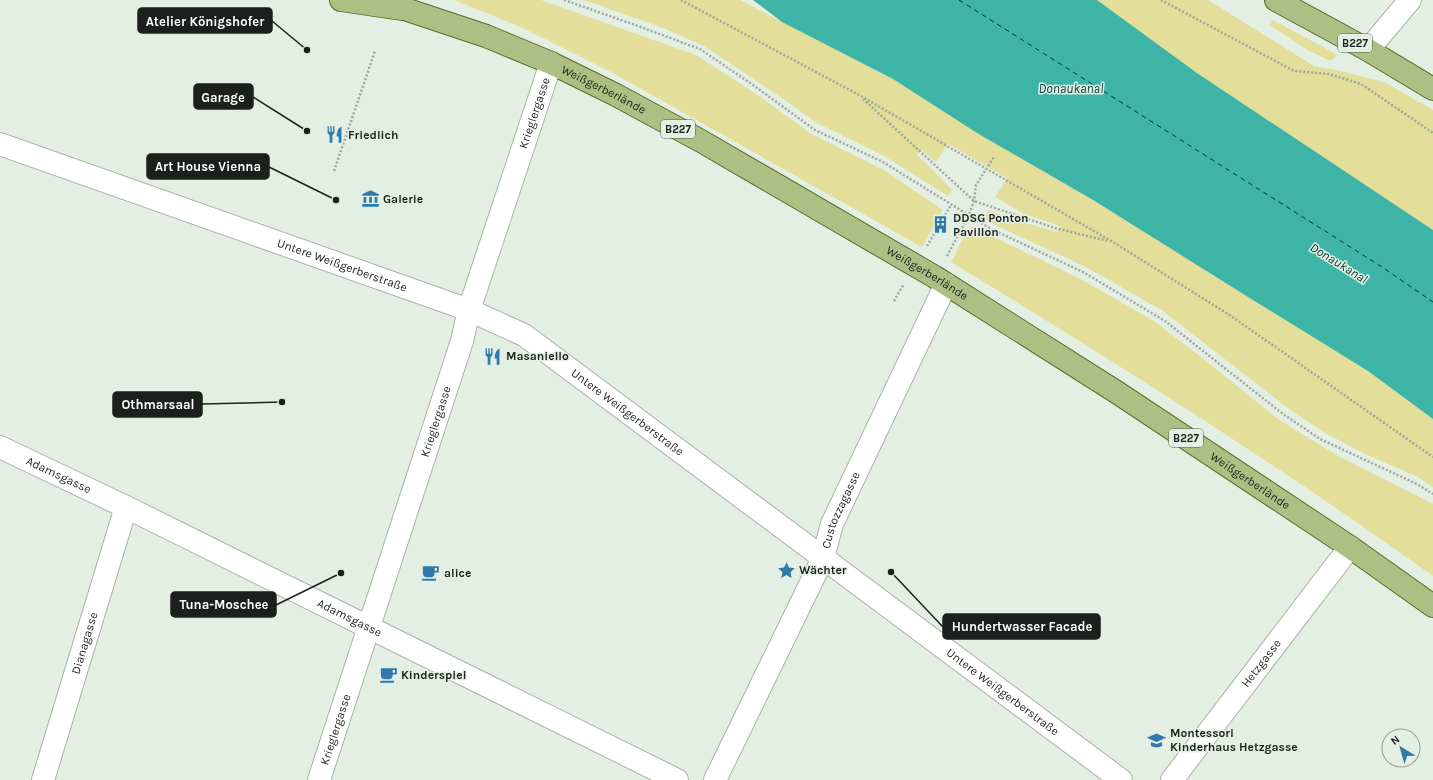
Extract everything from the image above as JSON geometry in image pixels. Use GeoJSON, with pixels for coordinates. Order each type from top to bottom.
{"type":"FeatureCollection","features":[{"type":"Feature","properties":{"kind":"main road","name":"B227"},"geometry":{"type":"LineString","coordinates":[[341,0],[408,10]]}},
{"type":"Feature","properties":{"kind":"main road","name":"Weißgerberlände"},"geometry":{"type":"LineString","coordinates":[[388,0],[408,10],[486,36],[551,63],[616,95],[701,141],[941,281],[1118,393],[1350,547],[1433,606]]}},
{"type":"Feature","properties":{"kind":"main road","name":"B227"},"geometry":{"type":"LineString","coordinates":[[1276,0],[1368,50],[1433,89]]}},
{"type":"Feature","properties":{"kind":"street"},"geometry":{"type":"LineString","coordinates":[[1368,50],[1410,0]]}},
{"type":"Feature","properties":{"kind":"street","name":"Krieglergasse"},"geometry":{"type":"LineString","coordinates":[[320,780],[462,341],[469,310],[551,63]]}},
{"type":"Feature","properties":{"kind":"street","name":"Untere Weißgerberstraße"},"geometry":{"type":"LineString","coordinates":[[0,144],[469,310],[524,335],[1121,780]]}},
{"type":"Feature","properties":{"kind":"street","name":"Custozzagasse"},"geometry":{"type":"LineString","coordinates":[[715,780],[823,558],[832,524],[941,281]]}},
{"type":"Feature","properties":{"kind":"street","name":"Adamsgasse"},"geometry":{"type":"LineString","coordinates":[[0,447],[126,507],[677,780]]}},
{"type":"Feature","properties":{"kind":"street","name":"Dianagasse"},"geometry":{"type":"LineString","coordinates":[[43,780],[126,507]]}},
{"type":"Feature","properties":{"kind":"street","name":"Hetzgasse"},"geometry":{"type":"LineString","coordinates":[[1172,780],[1350,547]]}},
{"type":"Feature","properties":{"kind":"path"},"geometry":{"type":"LineString","coordinates":[[564,0],[700,50],[753,85],[815,130],[883,162],[991,229],[1083,272],[1165,321],[1283,414],[1320,438],[1417,484],[1433,494]]}},
{"type":"Feature","properties":{"kind":"path"},"geometry":{"type":"LineString","coordinates":[[681,0],[859,95],[986,170],[1113,242],[1231,316],[1433,456]]}},
{"type":"Feature","properties":{"kind":"path"},"geometry":{"type":"LineString","coordinates":[[1161,0],[1294,71],[1329,74],[1361,84],[1433,133]]}},
{"type":"Feature","properties":{"kind":"path"},"geometry":{"type":"LineString","coordinates":[[334,171],[375,51]]}},
{"type":"Feature","properties":{"kind":"path"},"geometry":{"type":"LineString","coordinates":[[859,95],[974,201],[1056,228],[1113,242]]}},
{"type":"Feature","properties":{"kind":"path"},"geometry":{"type":"LineString","coordinates":[[941,281],[969,215],[974,201],[976,186],[994,157]]}},
{"type":"Feature","properties":{"kind":"path"},"geometry":{"type":"LineString","coordinates":[[925,249],[951,205]]}},
{"type":"Feature","properties":{"kind":"shaded area"},"geometry":{"type":"Polygon","coordinates":[[[454,0],[541,0],[696,55],[755,93],[810,133],[884,170],[943,210],[922,247],[611,72],[521,27],[454,0]]]}},
{"type":"Feature","properties":{"kind":"shaded area"},"geometry":{"type":"Polygon","coordinates":[[[584,0],[740,0],[893,79],[977,133],[1093,200],[1368,371],[1433,419],[1433,487],[1418,477],[1367,455],[1327,434],[1293,412],[1163,311],[1086,267],[995,225],[984,218],[988,210],[1057,232],[1060,226],[1024,214],[995,197],[1007,178],[948,144],[936,162],[922,150],[917,154],[952,190],[948,196],[884,156],[817,123],[704,46],[663,28],[584,0]]]}},
{"type":"Feature","properties":{"kind":"shaded area"},"geometry":{"type":"Polygon","coordinates":[[[1097,0],[1208,0],[1314,66],[1341,71],[1386,83],[1433,110],[1433,230],[1197,73],[1097,0]]]}},
{"type":"Feature","properties":{"kind":"shaded area"},"geometry":{"type":"Polygon","coordinates":[[[1273,20],[1338,55],[1331,61],[1309,51],[1270,25],[1273,20]]]}},
{"type":"Feature","properties":{"kind":"shaded area"},"geometry":{"type":"Polygon","coordinates":[[[971,226],[1079,278],[1154,321],[1278,419],[1335,454],[1433,504],[1433,576],[1374,534],[1195,414],[951,262],[971,226]]]}},
{"type":"Feature","properties":{"kind":"water","name":"Donaukanal"},"geometry":{"type":"Polygon","coordinates":[[[753,0],[1097,0],[1197,73],[1433,230],[1433,419],[1368,371],[1093,200],[977,133],[893,79],[782,22],[753,0]]]}},
{"type":"Feature","properties":{"kind":"ferry route"},"geometry":{"type":"LineString","coordinates":[[959,0],[1382,267],[1433,302]]}},
{"type":"Feature","properties":{"kind":"place","name":"Atelier Königshofer"},"geometry":{"type":"Point","coordinates":[307,50]}},
{"type":"Feature","properties":{"kind":"place","name":"Garage"},"geometry":{"type":"Point","coordinates":[307,131]}},
{"type":"Feature","properties":{"kind":"place","name":"Friedlich"},"geometry":{"type":"Point","coordinates":[335,135]}},
{"type":"Feature","properties":{"kind":"place","name":"Galerie"},"geometry":{"type":"Point","coordinates":[370,199]}},
{"type":"Feature","properties":{"kind":"place","name":"Art House Vienna"},"geometry":{"type":"Point","coordinates":[336,200]}},
{"type":"Feature","properties":{"kind":"place","name":"DDSG Ponton Pavillon"},"geometry":{"type":"Point","coordinates":[940,225]}},
{"type":"Feature","properties":{"kind":"place","name":"Masaniello"},"geometry":{"type":"Point","coordinates":[493,356]}},
{"type":"Feature","properties":{"kind":"place","name":"Othmarsaal"},"geometry":{"type":"Point","coordinates":[282,402]}},
{"type":"Feature","properties":{"kind":"place","name":"Wächter"},"geometry":{"type":"Point","coordinates":[786,570]}},
{"type":"Feature","properties":{"kind":"place","name":"Hundertwasser Facade"},"geometry":{"type":"Point","coordinates":[891,572]}},
{"type":"Feature","properties":{"kind":"place","name":"Tuna-Moschee"},"geometry":{"type":"Point","coordinates":[341,573]}},
{"type":"Feature","properties":{"kind":"place","name":"alice"},"geometry":{"type":"Point","coordinates":[431,573]}},
{"type":"Feature","properties":{"kind":"place","name":"Kinderspiel"},"geometry":{"type":"Point","coordinates":[388,675]}},
{"type":"Feature","properties":{"kind":"place","name":"Montessori Kinderhaus Hetzgasse"},"geometry":{"type":"Point","coordinates":[1157,740]}}]}
